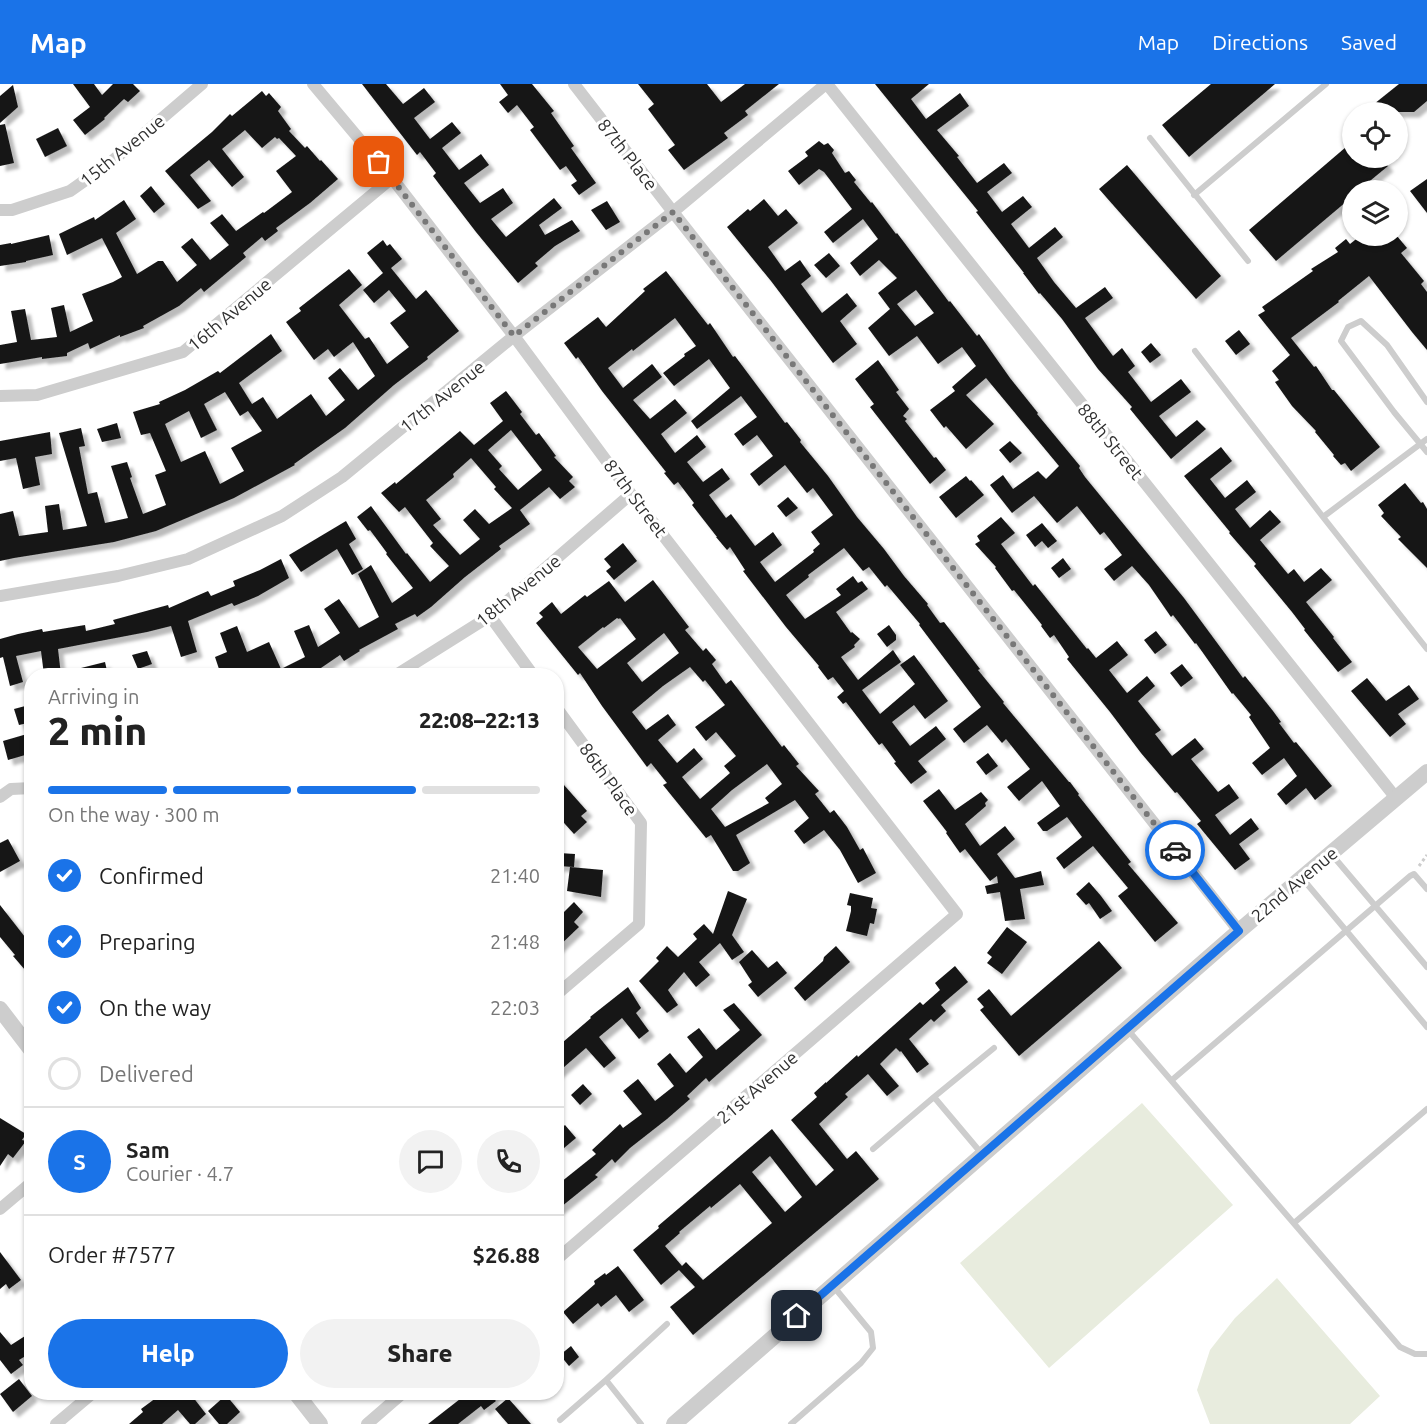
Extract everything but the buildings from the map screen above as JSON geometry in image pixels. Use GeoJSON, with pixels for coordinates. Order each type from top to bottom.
{"type":"FeatureCollection","features":[{"type":"Feature","properties":{"kind":"street","name":"15th Avenue"},"geometry":{"type":"LineString","coordinates":[[0,210],[12,210],[70,191],[111,162],[202,84]]}},
{"type":"Feature","properties":{"kind":"street","name":"87th Street"},"geometry":{"type":"LineString","coordinates":[[313,84],[392,177],[632,494],[957,914]]}},
{"type":"Feature","properties":{"kind":"street","name":"87th Place"},"geometry":{"type":"LineString","coordinates":[[574,84],[1239,931]]}},
{"type":"Feature","properties":{"kind":"street","name":"17th Avenue"},"geometry":{"type":"LineString","coordinates":[[0,596],[118,576],[188,559],[282,516],[342,477],[514,336],[673,212],[827,84]]}},
{"type":"Feature","properties":{"kind":"street","name":"88th Street"},"geometry":{"type":"LineString","coordinates":[[827,84],[1396,798]]}},
{"type":"Feature","properties":{"kind":"street","name":"16th Avenue"},"geometry":{"type":"LineString","coordinates":[[0,396],[37,395],[183,352],[392,177]]}},
{"type":"Feature","properties":{"kind":"street","name":"18th Avenue"},"geometry":{"type":"LineString","coordinates":[[407,668],[490,616],[632,494]]}},
{"type":"Feature","properties":{"kind":"street"},"geometry":{"type":"LineString","coordinates":[[490,616],[528,668]]}},
{"type":"Feature","properties":{"kind":"street","name":"86th Place"},"geometry":{"type":"LineString","coordinates":[[564,718],[641,823],[639,924],[564,988]]}},
{"type":"Feature","properties":{"kind":"street","name":"22nd Avenue"},"geometry":{"type":"LineString","coordinates":[[674,1424],[1239,931],[1427,772]]}},
{"type":"Feature","properties":{"kind":"street"},"geometry":{"type":"LineString","coordinates":[[0,797],[11,789],[24,788]]}},
{"type":"Feature","properties":{"kind":"street","name":"21st Avenue"},"geometry":{"type":"LineString","coordinates":[[564,1253],[957,914]]}},
{"type":"Feature","properties":{"kind":"street"},"geometry":{"type":"LineString","coordinates":[[0,1009],[24,1040]]}},
{"type":"Feature","properties":{"kind":"street"},"geometry":{"type":"LineString","coordinates":[[0,1209],[24,1189]]}},
{"type":"Feature","properties":{"kind":"street"},"geometry":{"type":"LineString","coordinates":[[57,1424],[85,1400]]}},
{"type":"Feature","properties":{"kind":"street"},"geometry":{"type":"LineString","coordinates":[[301,1400],[320,1424]]}},
{"type":"Feature","properties":{"kind":"street"},"geometry":{"type":"LineString","coordinates":[[367,1424],[395,1400]]}},
{"type":"Feature","properties":{"kind":"lane"},"geometry":{"type":"LineString","coordinates":[[1194,195],[1326,84]]}},
{"type":"Feature","properties":{"kind":"lane"},"geometry":{"type":"LineString","coordinates":[[1150,138],[1248,261]]}},
{"type":"Feature","properties":{"kind":"lane"},"geometry":{"type":"LineString","coordinates":[[1427,402],[1387,345],[1361,321],[1348,327],[1341,341],[1394,412],[1424,441],[1427,452]]}},
{"type":"Feature","properties":{"kind":"lane"},"geometry":{"type":"LineString","coordinates":[[1195,351],[1427,648]]}},
{"type":"Feature","properties":{"kind":"lane"},"geometry":{"type":"LineString","coordinates":[[1323,517],[1424,441]]}},
{"type":"Feature","properties":{"kind":"lane"},"geometry":{"type":"LineString","coordinates":[[1331,853],[1427,967]]}},
{"type":"Feature","properties":{"kind":"lane"},"geometry":{"type":"LineString","coordinates":[[1172,1080],[1410,876],[1414,874],[1427,889]]}},
{"type":"Feature","properties":{"kind":"lane"},"geometry":{"type":"LineString","coordinates":[[1301,878],[1427,1027]]}},
{"type":"Feature","properties":{"kind":"lane"},"geometry":{"type":"LineString","coordinates":[[1127,1029],[1400,1347],[1415,1354],[1427,1354]]}},
{"type":"Feature","properties":{"kind":"lane"},"geometry":{"type":"LineString","coordinates":[[873,1149],[994,1048]]}},
{"type":"Feature","properties":{"kind":"lane"},"geometry":{"type":"LineString","coordinates":[[934,1097],[983,1154]]}},
{"type":"Feature","properties":{"kind":"lane"},"geometry":{"type":"LineString","coordinates":[[1294,1223],[1427,1109]]}},
{"type":"Feature","properties":{"kind":"lane"},"geometry":{"type":"LineString","coordinates":[[791,1424],[861,1363],[873,1348],[871,1332],[833,1285]]}},
{"type":"Feature","properties":{"kind":"lane"},"geometry":{"type":"LineString","coordinates":[[560,1420],[667,1324]]}},
{"type":"Feature","properties":{"kind":"lane"},"geometry":{"type":"LineString","coordinates":[[606,1380],[641,1424]]}},
{"type":"Feature","properties":{"kind":"shaded area"},"geometry":{"type":"Polygon","coordinates":[[[1142,1103],[1233,1205],[1049,1368],[960,1263],[1142,1103]]]}},
{"type":"Feature","properties":{"kind":"shaded area"},"geometry":{"type":"Polygon","coordinates":[[[1277,1278],[1380,1396],[1350,1424],[1210,1424],[1197,1390],[1210,1350],[1235,1318],[1277,1278]]]}},
{"type":"Feature","properties":{"kind":"way so far"},"geometry":{"type":"LineString","coordinates":[[379,162],[514,336],[673,212],[1175,850]]}},
{"type":"Feature","properties":{"kind":"route"},"geometry":{"type":"LineString","coordinates":[[797,1316],[1239,931],[1175,850]]}}]}
